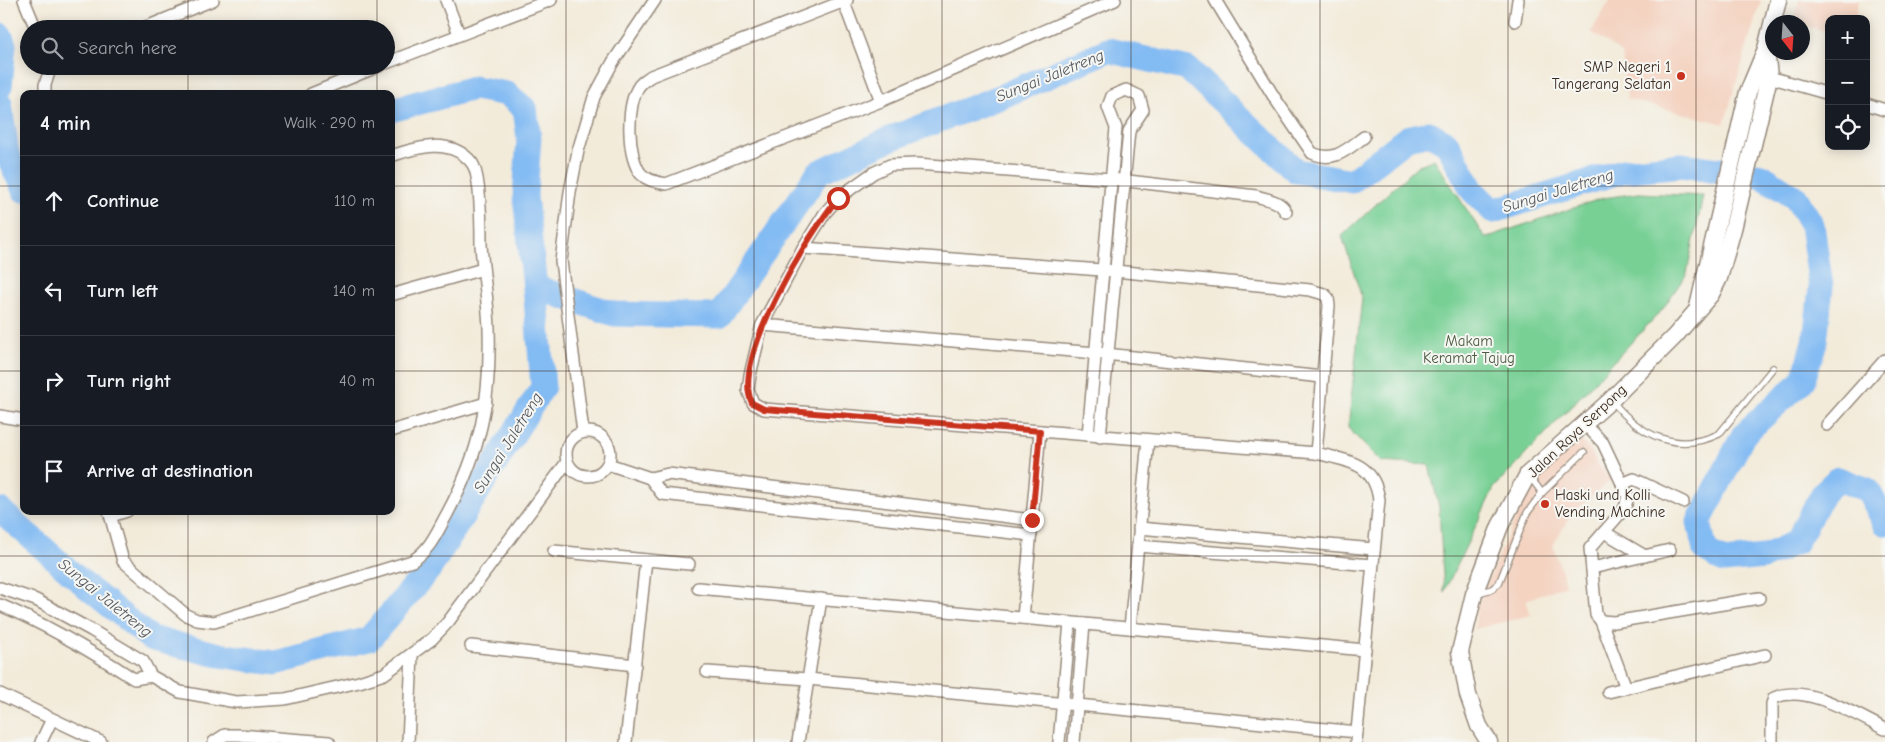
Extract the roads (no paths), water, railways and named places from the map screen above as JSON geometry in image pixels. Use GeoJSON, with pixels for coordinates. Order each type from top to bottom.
{"type":"FeatureCollection","features":[{"type":"Feature","properties":{"kind":"main road","name":"Jalan Raya Serpong"},"geometry":{"type":"LineString","coordinates":[[1489,742],[1480,726],[1468,695],[1460,652],[1474,594],[1500,526],[1528,474],[1611,400],[1675,336],[1710,294],[1719,278],[1754,142],[1766,49],[1778,0]]}},
{"type":"Feature","properties":{"kind":"main road","name":"Jalan Raya Serpong"},"geometry":{"type":"LineString","coordinates":[[1698,309],[1736,139],[1762,75]]}},
{"type":"Feature","properties":{"kind":"street"},"geometry":{"type":"LineString","coordinates":[[24,0],[32,20]]}},
{"type":"Feature","properties":{"kind":"street"},"geometry":{"type":"LineString","coordinates":[[163,20],[213,0]]}},
{"type":"Feature","properties":{"kind":"street"},"geometry":{"type":"LineString","coordinates":[[446,0],[459,34]]}},
{"type":"Feature","properties":{"kind":"street"},"geometry":{"type":"LineString","coordinates":[[395,59],[551,0]]}},
{"type":"Feature","properties":{"kind":"street"},"geometry":{"type":"LineString","coordinates":[[583,432],[568,328],[561,261],[570,192],[578,151],[594,97],[613,62],[655,0]]}},
{"type":"Feature","properties":{"kind":"street"},"geometry":{"type":"LineString","coordinates":[[881,101],[844,0],[651,76],[644,81],[638,88],[631,121],[630,138],[635,164],[649,181],[666,184],[881,101],[1115,0]]}},
{"type":"Feature","properties":{"kind":"street"},"geometry":{"type":"LineString","coordinates":[[1215,0],[1274,97],[1312,153],[1331,158],[1340,155],[1364,137]]}},
{"type":"Feature","properties":{"kind":"street"},"geometry":{"type":"LineString","coordinates":[[1515,21],[1518,0]]}},
{"type":"Feature","properties":{"kind":"street"},"geometry":{"type":"LineString","coordinates":[[45,90],[48,75]]}},
{"type":"Feature","properties":{"kind":"street"},"geometry":{"type":"LineString","coordinates":[[321,90],[357,75]]}},
{"type":"Feature","properties":{"kind":"street"},"geometry":{"type":"LineString","coordinates":[[1762,75],[1825,93]]}},
{"type":"Feature","properties":{"kind":"street"},"geometry":{"type":"LineString","coordinates":[[1094,436],[1110,270],[1124,181],[1129,131],[1142,114],[1144,105],[1140,96],[1126,90],[1112,96],[1108,107],[1116,128],[1111,179],[1110,270]]}},
{"type":"Feature","properties":{"kind":"street"},"geometry":{"type":"LineString","coordinates":[[1869,105],[1885,110]]}},
{"type":"Feature","properties":{"kind":"street"},"geometry":{"type":"LineString","coordinates":[[110,515],[123,561],[134,573],[186,615],[197,620],[214,622],[412,561],[428,549],[460,489],[473,459],[482,431],[486,403],[489,328],[483,269],[480,202],[476,174],[472,164],[452,149],[443,146],[417,148],[395,155]]}},
{"type":"Feature","properties":{"kind":"street"},"geometry":{"type":"LineString","coordinates":[[706,672],[808,679],[1077,705],[1356,737],[1379,500],[1374,480],[1351,462],[1316,453],[758,407],[752,403],[748,390],[762,325],[803,248],[825,213],[838,198],[853,186],[890,165],[917,164],[1111,179],[1256,196],[1276,202],[1283,206],[1286,212]]}},
{"type":"Feature","properties":{"kind":"street"},"geometry":{"type":"LineString","coordinates":[[803,248],[1110,270],[1310,290],[1324,294],[1328,298],[1328,306],[1316,453]]}},
{"type":"Feature","properties":{"kind":"street"},"geometry":{"type":"LineString","coordinates":[[395,294],[483,269]]}},
{"type":"Feature","properties":{"kind":"street"},"geometry":{"type":"LineString","coordinates":[[762,325],[1101,354],[1322,377]]}},
{"type":"Feature","properties":{"kind":"street"},"geometry":{"type":"LineString","coordinates":[[1827,425],[1885,360]]}},
{"type":"Feature","properties":{"kind":"street"},"geometry":{"type":"LineString","coordinates":[[395,430],[486,403]]}},
{"type":"Feature","properties":{"kind":"street"},"geometry":{"type":"LineString","coordinates":[[0,416],[20,419]]}},
{"type":"Feature","properties":{"kind":"street"},"geometry":{"type":"LineString","coordinates":[[1584,423],[1603,443],[1628,496],[1625,508],[1590,548],[1596,615],[1601,621],[1626,688]]}},
{"type":"Feature","properties":{"kind":"street"},"geometry":{"type":"LineString","coordinates":[[1023,618],[1040,431]]}},
{"type":"Feature","properties":{"kind":"street"},"geometry":{"type":"LineString","coordinates":[[583,432],[599,434],[605,440],[610,456],[608,464],[594,475],[585,476],[578,474],[567,462],[565,453],[568,444],[574,436],[583,432]]}},
{"type":"Feature","properties":{"kind":"street"},"geometry":{"type":"LineString","coordinates":[[1130,628],[1148,440]]}},
{"type":"Feature","properties":{"kind":"street"},"geometry":{"type":"LineString","coordinates":[[0,588],[36,600],[92,630],[143,661],[151,676],[180,692],[236,702],[285,699],[359,682],[384,674],[432,639],[448,622],[567,462]]}},
{"type":"Feature","properties":{"kind":"street"},"geometry":{"type":"LineString","coordinates":[[608,464],[650,478],[668,474],[1032,520]]}},
{"type":"Feature","properties":{"kind":"street"},"geometry":{"type":"LineString","coordinates":[[650,478],[662,494],[1031,536]]}},
{"type":"Feature","properties":{"kind":"street"},"geometry":{"type":"LineString","coordinates":[[1622,484],[1634,479],[1683,502]]}},
{"type":"Feature","properties":{"kind":"street"},"geometry":{"type":"LineString","coordinates":[[1140,528],[1374,549]]}},
{"type":"Feature","properties":{"kind":"street"},"geometry":{"type":"LineString","coordinates":[[1604,532],[1645,556]]}},
{"type":"Feature","properties":{"kind":"street"},"geometry":{"type":"LineString","coordinates":[[1138,546],[1372,565]]}},
{"type":"Feature","properties":{"kind":"street"},"geometry":{"type":"LineString","coordinates":[[1592,568],[1670,550]]}},
{"type":"Feature","properties":{"kind":"street"},"geometry":{"type":"LineString","coordinates":[[554,551],[689,564]]}},
{"type":"Feature","properties":{"kind":"street"},"geometry":{"type":"LineString","coordinates":[[626,742],[646,560]]}},
{"type":"Feature","properties":{"kind":"street"},"geometry":{"type":"LineString","coordinates":[[698,588],[1364,650]]}},
{"type":"Feature","properties":{"kind":"street"},"geometry":{"type":"LineString","coordinates":[[1601,621],[1614,622],[1759,598]]}},
{"type":"Feature","properties":{"kind":"street"},"geometry":{"type":"LineString","coordinates":[[798,742],[821,599]]}},
{"type":"Feature","properties":{"kind":"street"},"geometry":{"type":"LineString","coordinates":[[0,605],[78,643],[134,678],[151,676]]}},
{"type":"Feature","properties":{"kind":"street"},"geometry":{"type":"LineString","coordinates":[[1059,742],[1070,623]]}},
{"type":"Feature","properties":{"kind":"street"},"geometry":{"type":"LineString","coordinates":[[1074,742],[1084,624]]}},
{"type":"Feature","properties":{"kind":"street"},"geometry":{"type":"LineString","coordinates":[[471,646],[635,665]]}},
{"type":"Feature","properties":{"kind":"street"},"geometry":{"type":"LineString","coordinates":[[408,742],[412,655]]}},
{"type":"Feature","properties":{"kind":"street"},"geometry":{"type":"LineString","coordinates":[[1608,692],[1765,655]]}},
{"type":"Feature","properties":{"kind":"street"},"geometry":{"type":"LineString","coordinates":[[0,694],[101,742]]}},
{"type":"Feature","properties":{"kind":"street"},"geometry":{"type":"LineString","coordinates":[[1772,742],[1772,704],[1774,698],[1782,695],[1818,697],[1885,729]]}},
{"type":"Feature","properties":{"kind":"street"},"geometry":{"type":"LineString","coordinates":[[41,742],[52,719]]}},
{"type":"Feature","properties":{"kind":"street"},"geometry":{"type":"LineString","coordinates":[[214,742],[225,735],[329,742]]}},
{"type":"Feature","properties":{"kind":"lane"},"geometry":{"type":"LineString","coordinates":[[1611,400],[1625,417],[1654,437],[1683,442],[1709,439],[1718,434],[1773,368]]}},
{"type":"Feature","properties":{"kind":"lane"},"geometry":{"type":"LineString","coordinates":[[1474,594],[1492,589],[1499,583],[1527,513],[1542,493],[1584,452]]}},
{"type":"Feature","properties":{"kind":"lane"},"geometry":{"type":"LineString","coordinates":[[1528,474],[1542,493]]}},
{"type":"Feature","properties":{"kind":"waterway"},"geometry":{"type":"LineString","coordinates":[[0,35],[4,45],[0,86]]}},
{"type":"Feature","properties":{"kind":"waterway","name":"Sungai Jaletreng"},"geometry":{"type":"LineString","coordinates":[[0,510],[86,586],[150,638],[219,655],[275,663],[369,639],[430,568],[543,387],[535,287],[614,314],[719,316],[819,172],[892,138],[1000,97],[1108,50],[1188,69],[1296,171],[1352,181],[1407,138],[1429,133],[1447,143],[1472,190],[1493,211],[1623,171],[1681,165],[1762,176],[1796,198],[1812,225],[1821,287],[1815,342],[1803,380],[1744,434],[1699,522],[1705,550],[1724,561],[1764,557],[1796,542],[1824,492],[1838,479],[1868,490],[1885,523]]}},
{"type":"Feature","properties":{"kind":"waterway"},"geometry":{"type":"LineString","coordinates":[[395,109],[474,88],[507,94],[525,109],[529,138],[525,196],[535,287]]}},
{"type":"Feature","properties":{"kind":"waterway"},"geometry":{"type":"LineString","coordinates":[[0,104],[7,153],[20,181]]}},
{"type":"Feature","properties":{"kind":"place","name":"SMP Negeri 1 Tangerang Selatan"},"geometry":{"type":"Point","coordinates":[1681,76]}},
{"type":"Feature","properties":{"kind":"place","name":"Haski und Kolli Vending Machine"},"geometry":{"type":"Point","coordinates":[1545,504]}},
{"type":"Feature","properties":{"kind":"park label","name":"Makam Keramat Tajug"},"geometry":{"type":"Point","coordinates":[1469,350]}}]}
